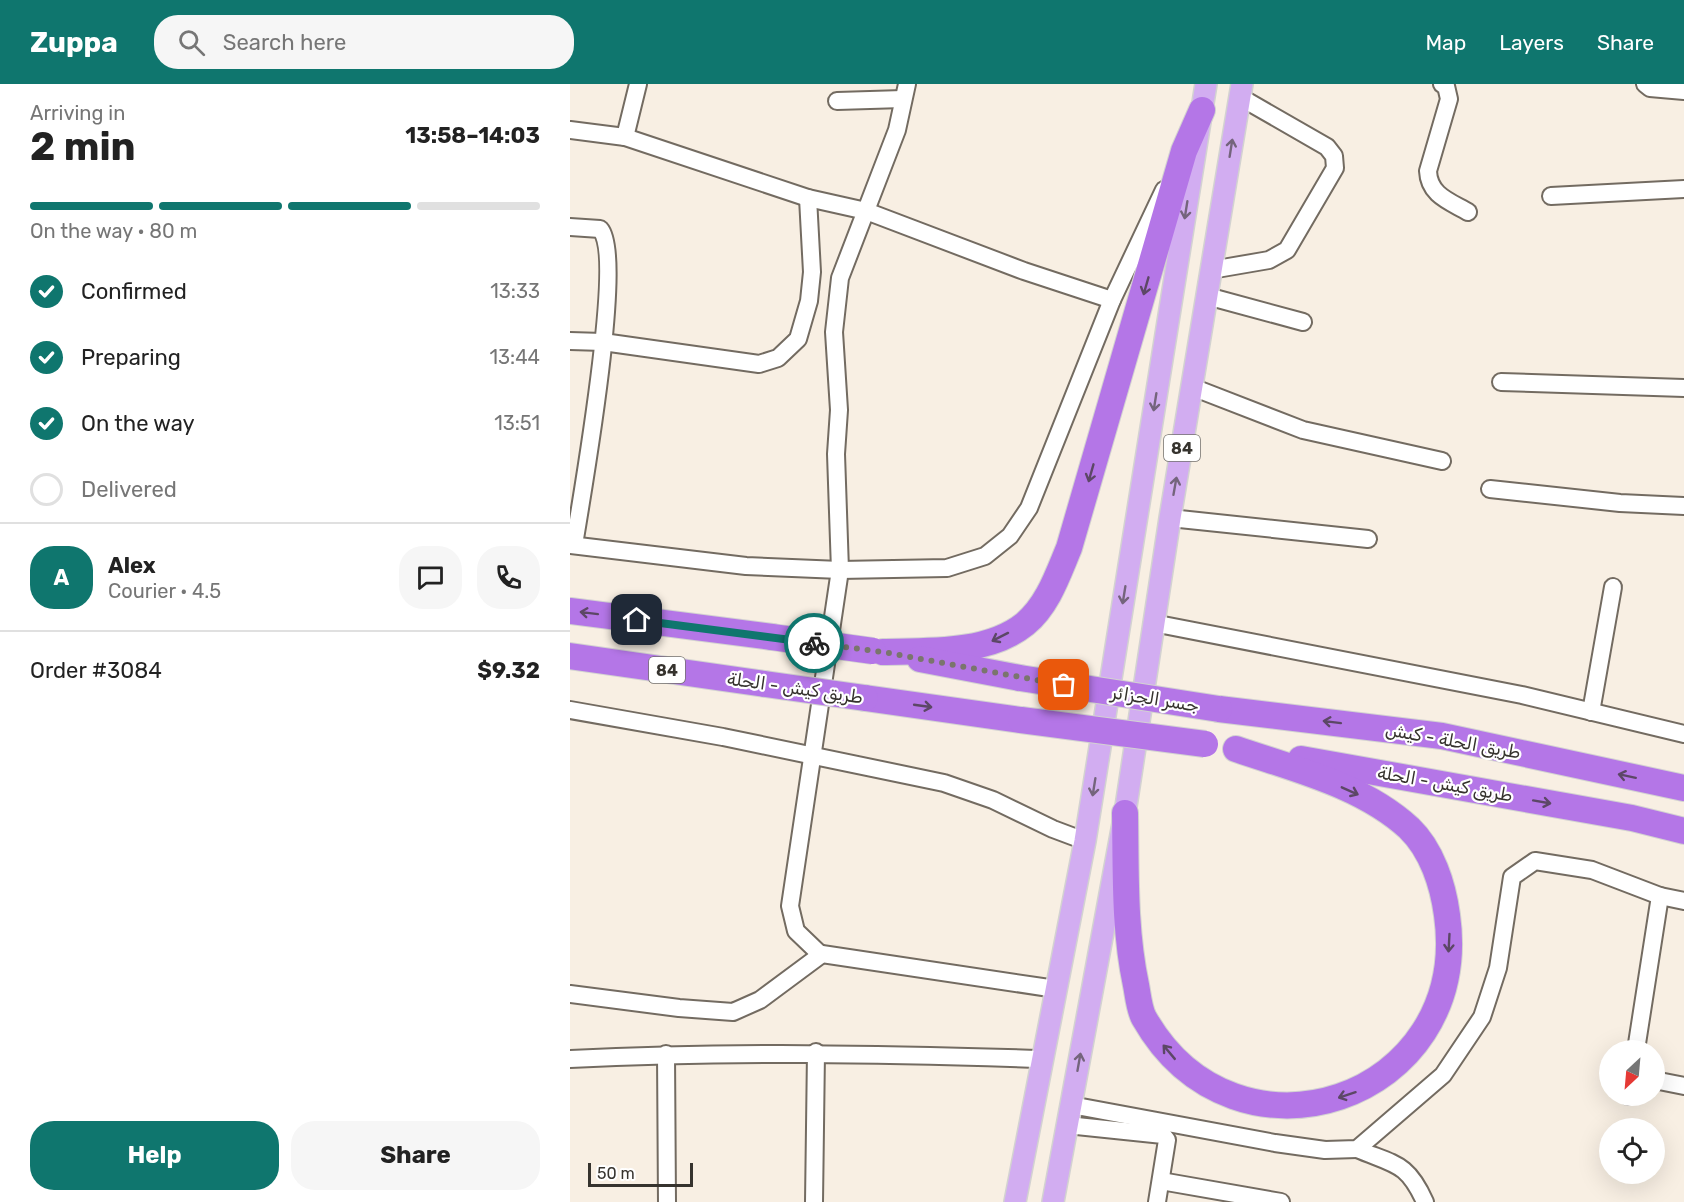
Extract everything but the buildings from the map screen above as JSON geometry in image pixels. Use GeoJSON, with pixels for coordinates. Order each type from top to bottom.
{"type":"FeatureCollection","features":[{"type":"Feature","properties":{"kind":"highway"},"geometry":{"type":"LineString","coordinates":[[570,611],[878,651],[931,651],[991,642],[1025,624],[1047,598],[1069,548],[1184,151],[1202,110]]}},
{"type":"Feature","properties":{"kind":"highway","name":"جسر الجزائر"},"geometry":{"type":"LineString","coordinates":[[878,651],[1020,678],[1219,709]]}},
{"type":"Feature","properties":{"kind":"highway","name":"طريق كيش - الحلة"},"geometry":{"type":"LineString","coordinates":[[570,656],[1021,720]]}},
{"type":"Feature","properties":{"kind":"highway","name":"طريق الحلة - كيش"},"geometry":{"type":"LineString","coordinates":[[1219,709],[1442,736],[1684,788]]}},
{"type":"Feature","properties":{"kind":"highway","name":"جسر الجزائر"},"geometry":{"type":"LineString","coordinates":[[1021,720],[1204,744]]}},
{"type":"Feature","properties":{"kind":"highway","name":"طريق كيش - الحلة"},"geometry":{"type":"LineString","coordinates":[[1204,744],[1632,818],[1684,831]]}},
{"type":"Feature","properties":{"kind":"highway"},"geometry":{"type":"LineString","coordinates":[[1125,813],[1127,945],[1143,1016],[1171,1056],[1201,1081],[1239,1098],[1281,1106],[1321,1103],[1356,1092],[1388,1072],[1416,1044],[1435,1011],[1447,974],[1450,934],[1444,893],[1430,856],[1410,829],[1366,798],[1319,777],[1236,749]]}},
{"type":"Feature","properties":{"kind":"main road"},"geometry":{"type":"LineString","coordinates":[[1015,1202],[1085,841],[1206,84]]}},
{"type":"Feature","properties":{"kind":"main road","name":"84"},"geometry":{"type":"LineString","coordinates":[[1125,813],[1170,518],[1241,91]]}},
{"type":"Feature","properties":{"kind":"main road"},"geometry":{"type":"LineString","coordinates":[[1053,1202],[1125,813]]}},
{"type":"Feature","properties":{"kind":"street"},"geometry":{"type":"LineString","coordinates":[[626,137],[638,84]]}},
{"type":"Feature","properties":{"kind":"street"},"geometry":{"type":"LineString","coordinates":[[1442,84],[1446,87],[1449,99],[1428,171],[1428,182],[1437,194],[1468,212]]}},
{"type":"Feature","properties":{"kind":"street"},"geometry":{"type":"LineString","coordinates":[[1645,84],[1650,88],[1684,91]]}},
{"type":"Feature","properties":{"kind":"street"},"geometry":{"type":"LineString","coordinates":[[1211,270],[1269,260],[1287,250],[1335,168],[1334,156],[1327,147],[1241,91]]}},
{"type":"Feature","properties":{"kind":"street"},"geometry":{"type":"LineString","coordinates":[[837,101],[905,92],[897,130],[840,278],[834,332],[839,410],[836,454],[840,570],[790,906],[796,931],[821,955],[1056,988]]}},
{"type":"Feature","properties":{"kind":"street"},"geometry":{"type":"LineString","coordinates":[[570,130],[626,137],[808,198],[866,211],[1024,272],[1112,300]]}},
{"type":"Feature","properties":{"kind":"street"},"geometry":{"type":"LineString","coordinates":[[570,227],[593,227],[604,233],[606,316],[598,402],[572,545],[746,566],[840,570],[946,568],[984,556],[1010,536],[1029,508],[1112,300],[1184,151]]}},
{"type":"Feature","properties":{"kind":"street"},"geometry":{"type":"LineString","coordinates":[[1551,196],[1684,189]]}},
{"type":"Feature","properties":{"kind":"street"},"geometry":{"type":"LineString","coordinates":[[570,341],[603,342],[759,364],[778,358],[798,339],[809,301],[812,272],[808,198]]}},
{"type":"Feature","properties":{"kind":"street"},"geometry":{"type":"LineString","coordinates":[[1208,296],[1303,322]]}},
{"type":"Feature","properties":{"kind":"street"},"geometry":{"type":"LineString","coordinates":[[1502,382],[1684,388]]}},
{"type":"Feature","properties":{"kind":"street"},"geometry":{"type":"LineString","coordinates":[[1192,387],[1303,430],[1442,461]]}},
{"type":"Feature","properties":{"kind":"street"},"geometry":{"type":"LineString","coordinates":[[1490,489],[1620,503],[1684,506]]}},
{"type":"Feature","properties":{"kind":"street"},"geometry":{"type":"LineString","coordinates":[[1170,518],[1368,539]]}},
{"type":"Feature","properties":{"kind":"street"},"geometry":{"type":"LineString","coordinates":[[1591,712],[1613,587]]}},
{"type":"Feature","properties":{"kind":"street"},"geometry":{"type":"LineString","coordinates":[[1154,623],[1522,695],[1684,734]]}},
{"type":"Feature","properties":{"kind":"street"},"geometry":{"type":"LineString","coordinates":[[570,710],[813,755],[961,788],[993,800],[1063,834],[1085,841]]}},
{"type":"Feature","properties":{"kind":"street"},"geometry":{"type":"LineString","coordinates":[[1357,1149],[1366,1144],[1443,1075],[1482,1017],[1498,968],[1512,877],[1535,861],[1592,870],[1660,896],[1684,901]]}},
{"type":"Feature","properties":{"kind":"street"},"geometry":{"type":"LineString","coordinates":[[1638,1040],[1660,896]]}},
{"type":"Feature","properties":{"kind":"street"},"geometry":{"type":"LineString","coordinates":[[570,994],[679,1008],[733,1012],[760,1000],[821,955]]}},
{"type":"Feature","properties":{"kind":"street"},"geometry":{"type":"LineString","coordinates":[[570,1059],[666,1054],[816,1052],[1043,1059]]}},
{"type":"Feature","properties":{"kind":"street"},"geometry":{"type":"LineString","coordinates":[[814,1202],[816,1052]]}},
{"type":"Feature","properties":{"kind":"street"},"geometry":{"type":"LineString","coordinates":[[666,1054],[667,1202]]}},
{"type":"Feature","properties":{"kind":"street"},"geometry":{"type":"LineString","coordinates":[[1665,1082],[1684,1086]]}},
{"type":"Feature","properties":{"kind":"street"},"geometry":{"type":"LineString","coordinates":[[1069,1115],[1325,1150],[1357,1149],[1406,1170],[1414,1178],[1425,1202]]}},
{"type":"Feature","properties":{"kind":"street"},"geometry":{"type":"LineString","coordinates":[[1069,1115],[1161,1134],[1167,1140],[1157,1202]]}},
{"type":"Feature","properties":{"kind":"street"},"geometry":{"type":"LineString","coordinates":[[1161,1180],[1281,1202]]}},
{"type":"Feature","properties":{"kind":"way so far"},"geometry":{"type":"LineString","coordinates":[[814,643],[883,652],[1064,685]]}},
{"type":"Feature","properties":{"kind":"route"},"geometry":{"type":"LineString","coordinates":[[637,620],[814,643]]}}]}
